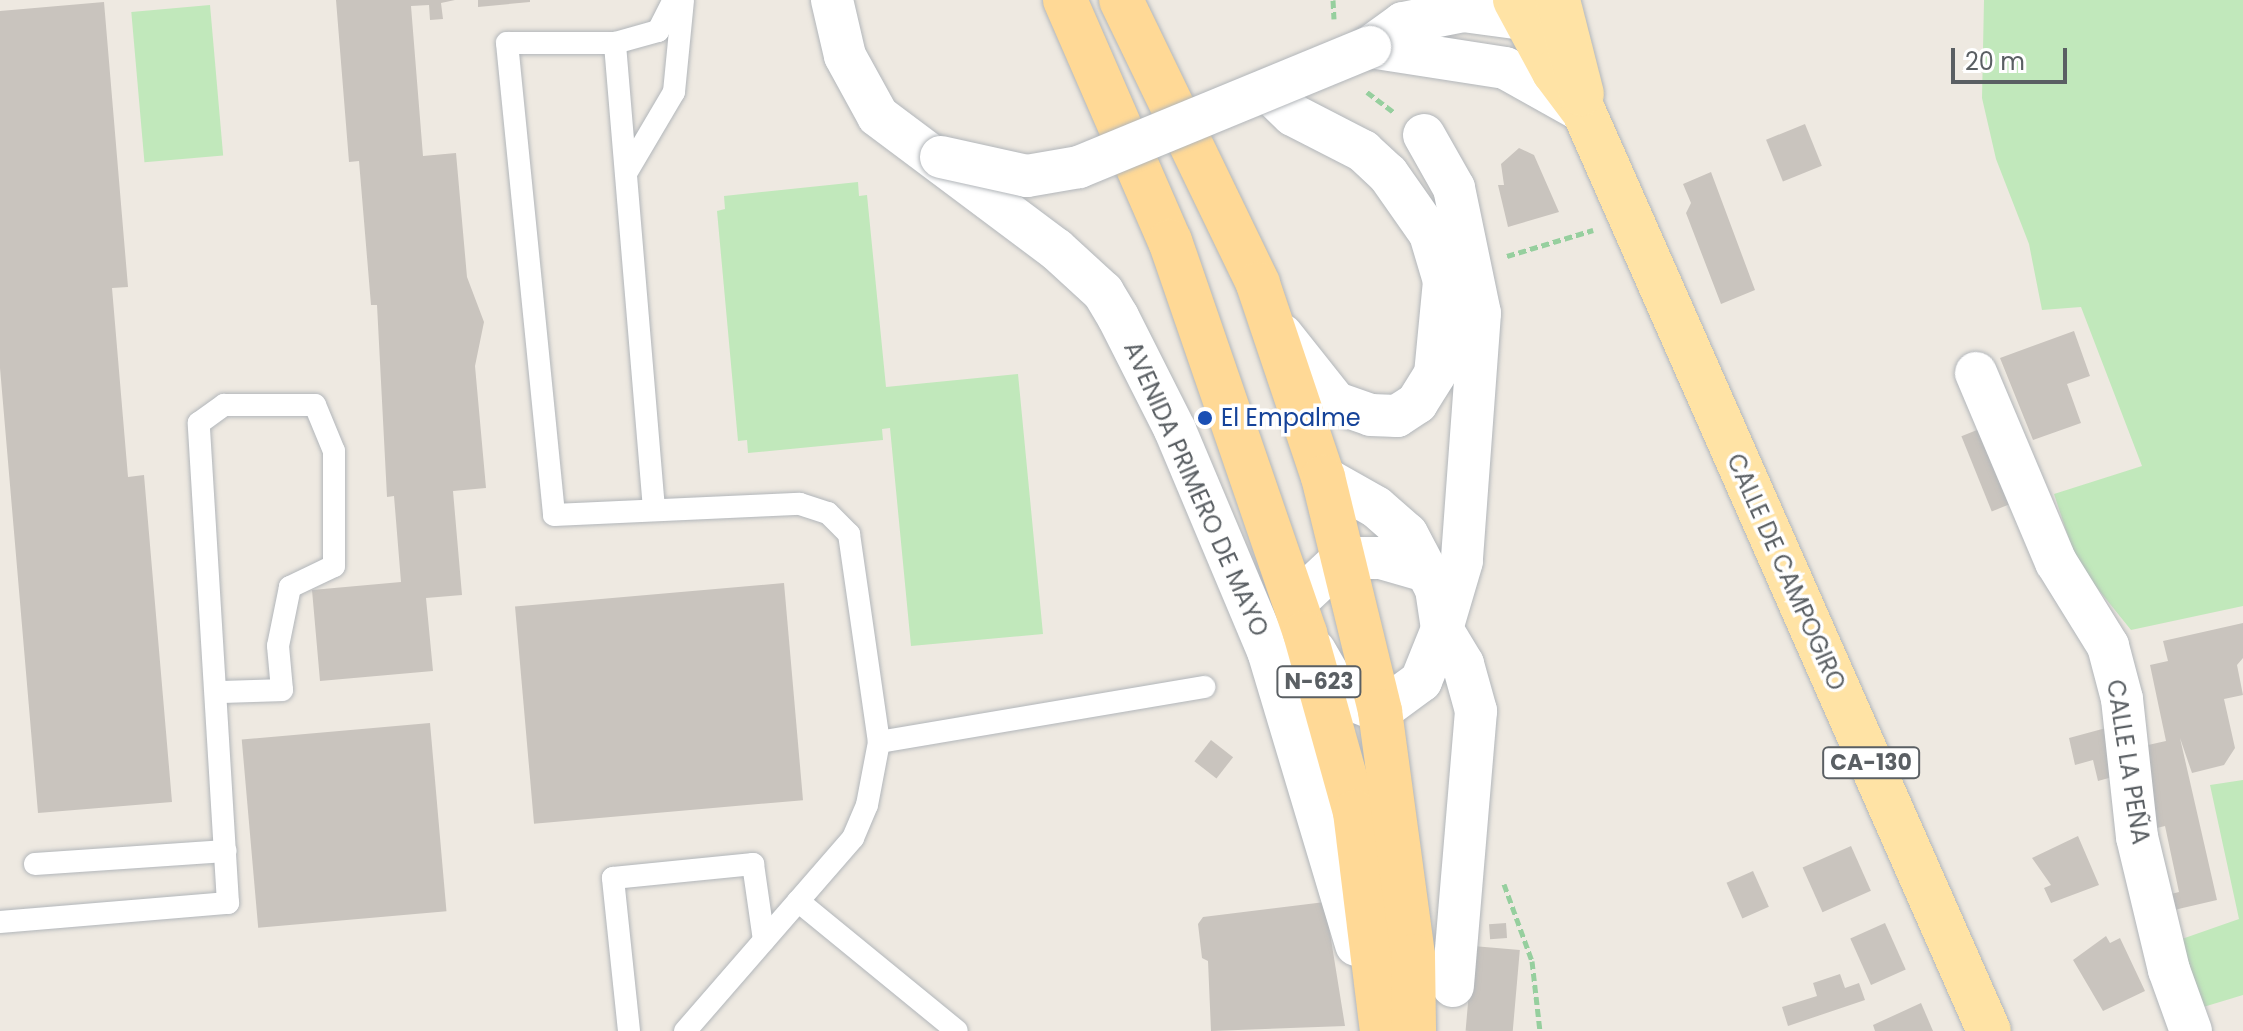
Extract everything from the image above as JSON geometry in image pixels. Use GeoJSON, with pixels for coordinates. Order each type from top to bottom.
{"type":"FeatureCollection","features":[{"type":"Feature","properties":{"kind":"highway","name":"N-623"},"geometry":{"type":"LineString","coordinates":[[1065,0],[1170,241],[1289,629],[1355,812],[1380,1031]]}},
{"type":"Feature","properties":{"kind":"highway","name":"N-623"},"geometry":{"type":"LineString","coordinates":[[1121,0],[1258,284],[1323,477],[1380,711],[1413,956],[1414,1031]]}},
{"type":"Feature","properties":{"kind":"main road","name":"CALLE DE CAMPOGIRO"},"geometry":{"type":"LineString","coordinates":[[1532,6],[1577,67],[1584,112]]}},
{"type":"Feature","properties":{"kind":"main road","name":"CALLE DE CAMPOGIRO"},"geometry":{"type":"LineString","coordinates":[[1532,6],[1584,112],[1989,1031]]}},
{"type":"Feature","properties":{"kind":"street","name":"AVENIDA PRIMERO DE MAYO"},"geometry":{"type":"LineString","coordinates":[[832,0],[845,56],[878,116],[941,157],[1103,292],[1175,430],[1289,629],[1341,696],[1380,711]]}},
{"type":"Feature","properties":{"kind":"street"},"geometry":{"type":"LineString","coordinates":[[1394,0],[1370,47],[1505,68],[1584,112]]}},
{"type":"Feature","properties":{"kind":"street","name":"AVENIDA PRIMERO DE MAYO"},"geometry":{"type":"LineString","coordinates":[[941,157],[1027,176],[1079,167],[1269,92],[1370,47],[1403,23],[1443,13],[1532,6]]}},
{"type":"Feature","properties":{"kind":"street"},"geometry":{"type":"LineString","coordinates":[[1258,284],[1287,346],[1336,403],[1371,415],[1397,416],[1417,403],[1435,374],[1444,281],[1430,234],[1409,197],[1363,151],[1293,115],[1269,92]]}},
{"type":"Feature","properties":{"kind":"street"},"geometry":{"type":"LineString","coordinates":[[1380,711],[1421,681],[1442,629],[1462,561],[1480,313],[1454,188],[1424,135]]}},
{"type":"Feature","properties":{"kind":"street","name":"CALLE LA PEÑA"},"geometry":{"type":"LineString","coordinates":[[1976,373],[2056,562],[2108,646],[2122,699],[2137,837],[2169,970],[2191,1031]]}},
{"type":"Feature","properties":{"kind":"street"},"geometry":{"type":"LineString","coordinates":[[1323,477],[1376,507],[1407,534],[1426,571],[1442,629],[1463,664],[1476,711],[1453,986]]}},
{"type":"Feature","properties":{"kind":"street"},"geometry":{"type":"LineString","coordinates":[[1289,629],[1343,558],[1381,558],[1426,571]]}},
{"type":"Feature","properties":{"kind":"lane"},"geometry":{"type":"LineString","coordinates":[[674,0],[658,31],[615,43],[507,43],[554,515],[800,504],[828,513],[849,534],[879,742],[867,805],[853,838],[685,1031]]}},
{"type":"Feature","properties":{"kind":"lane"},"geometry":{"type":"LineString","coordinates":[[628,170],[674,92],[683,0]]}},
{"type":"Feature","properties":{"kind":"lane"},"geometry":{"type":"LineString","coordinates":[[615,43],[654,509]]}},
{"type":"Feature","properties":{"kind":"lane"},"geometry":{"type":"LineString","coordinates":[[0,922],[228,903],[199,423],[224,405],[315,405],[334,451],[334,566],[290,587],[278,646],[282,690],[217,692]]}},
{"type":"Feature","properties":{"kind":"lane"},"geometry":{"type":"LineString","coordinates":[[879,742],[1204,687]]}},
{"type":"Feature","properties":{"kind":"lane"},"geometry":{"type":"LineString","coordinates":[[35,864],[226,851]]}},
{"type":"Feature","properties":{"kind":"lane"},"geometry":{"type":"LineString","coordinates":[[629,1031],[613,878],[753,864],[764,940]]}},
{"type":"Feature","properties":{"kind":"lane"},"geometry":{"type":"LineString","coordinates":[[798,901],[957,1031]]}},
{"type":"Feature","properties":{"kind":"path"},"geometry":{"type":"LineString","coordinates":[[1497,259],[1581,233]]}},
{"type":"Feature","properties":{"kind":"path"},"geometry":{"type":"LineString","coordinates":[[1500,875],[1532,961],[1540,1031]]}},
{"type":"Feature","properties":{"kind":"green space"},"geometry":{"type":"Polygon","coordinates":[[[1984,0],[2243,0],[2243,606],[2131,630],[2077,563],[2054,494],[2142,466],[2081,307],[2042,310],[2029,244],[1996,159],[1982,98],[1984,0]]]}},
{"type":"Feature","properties":{"kind":"green space"},"geometry":{"type":"Polygon","coordinates":[[[210,5],[223,155],[144,162],[131,12],[210,5]]]}},
{"type":"Feature","properties":{"kind":"green space"},"geometry":{"type":"Polygon","coordinates":[[[858,182],[859,196],[867,195],[886,387],[1018,374],[1043,634],[911,646],[890,428],[882,429],[883,440],[748,453],[747,440],[738,441],[717,211],[725,209],[724,196],[858,182]]]}},
{"type":"Feature","properties":{"kind":"green space"},"geometry":{"type":"Polygon","coordinates":[[[2243,780],[2243,995],[2200,1008],[2179,940],[2239,919],[2210,785],[2243,780]]]}},
{"type":"Feature","properties":{"kind":"building"},"geometry":{"type":"Polygon","coordinates":[[[336,0],[455,0],[441,3],[443,19],[430,20],[429,5],[411,6],[423,156],[456,153],[467,277],[484,322],[475,366],[486,488],[453,491],[462,595],[426,598],[433,671],[320,681],[312,590],[401,582],[394,496],[387,497],[377,305],[371,305],[359,161],[349,162],[336,0]]]}},
{"type":"Feature","properties":{"kind":"building"},"geometry":{"type":"Polygon","coordinates":[[[478,0],[530,0],[530,2],[478,7],[478,0]]]}},
{"type":"Feature","properties":{"kind":"building"},"geometry":{"type":"Polygon","coordinates":[[[104,2],[128,287],[112,288],[128,477],[144,475],[172,802],[38,813],[0,368],[0,11],[104,2]]]}},
{"type":"Feature","properties":{"kind":"building"},"geometry":{"type":"Polygon","coordinates":[[[1805,124],[1822,166],[1783,181],[1766,140],[1805,124]]]}},
{"type":"Feature","properties":{"kind":"building"},"geometry":{"type":"Polygon","coordinates":[[[1519,148],[1534,155],[1559,212],[1508,227],[1498,185],[1504,185],[1501,164],[1519,148]]]}},
{"type":"Feature","properties":{"kind":"building"},"geometry":{"type":"Polygon","coordinates":[[[1711,172],[1755,290],[1721,304],[1686,213],[1691,203],[1683,184],[1711,172]]]}},
{"type":"Feature","properties":{"kind":"building"},"geometry":{"type":"Polygon","coordinates":[[[2074,331],[2090,376],[2067,384],[2081,423],[2033,440],[2000,358],[2074,331]]]}},
{"type":"Feature","properties":{"kind":"building"},"geometry":{"type":"Polygon","coordinates":[[[1992,424],[2022,499],[1992,511],[1961,436],[1992,424]]]}},
{"type":"Feature","properties":{"kind":"building"},"geometry":{"type":"Polygon","coordinates":[[[784,583],[803,800],[534,824],[515,607],[784,583]]]}},
{"type":"Feature","properties":{"kind":"building"},"geometry":{"type":"Polygon","coordinates":[[[2243,623],[2243,658],[2237,665],[2243,695],[2224,699],[2235,748],[2224,765],[2192,773],[2180,738],[2217,900],[2174,910],[2171,894],[2179,892],[2165,826],[2157,828],[2139,747],[2166,741],[2150,665],[2168,661],[2163,641],[2243,623]]]}},
{"type":"Feature","properties":{"kind":"building"},"geometry":{"type":"Polygon","coordinates":[[[430,723],[446,911],[258,928],[242,739],[430,723]]]}},
{"type":"Feature","properties":{"kind":"building"},"geometry":{"type":"Polygon","coordinates":[[[2106,728],[2116,776],[2098,781],[2093,760],[2075,765],[2069,738],[2106,728]]]}},
{"type":"Feature","properties":{"kind":"building"},"geometry":{"type":"Polygon","coordinates":[[[1211,740],[1233,757],[1216,779],[1194,761],[1211,740]]]}},
{"type":"Feature","properties":{"kind":"building"},"geometry":{"type":"Polygon","coordinates":[[[2078,836],[2099,885],[2051,903],[2044,888],[2051,885],[2032,858],[2078,836]]]}},
{"type":"Feature","properties":{"kind":"building"},"geometry":{"type":"Polygon","coordinates":[[[1851,846],[1871,891],[1823,912],[1803,868],[1851,846]]]}},
{"type":"Feature","properties":{"kind":"building"},"geometry":{"type":"Polygon","coordinates":[[[1753,871],[1769,907],[1742,918],[1727,883],[1753,871]]]}},
{"type":"Feature","properties":{"kind":"building"},"geometry":{"type":"Polygon","coordinates":[[[1325,902],[1345,1026],[1211,1031],[1208,961],[1202,958],[1198,924],[1203,917],[1325,902]]]}},
{"type":"Feature","properties":{"kind":"building"},"geometry":{"type":"Polygon","coordinates":[[[1506,923],[1507,938],[1490,939],[1489,924],[1506,923]]]}},
{"type":"Feature","properties":{"kind":"building"},"geometry":{"type":"Polygon","coordinates":[[[1885,923],[1906,970],[1871,985],[1850,938],[1885,923]]]}},
{"type":"Feature","properties":{"kind":"building"},"geometry":{"type":"Polygon","coordinates":[[[2106,936],[2110,943],[2120,938],[2145,991],[2103,1011],[2073,960],[2106,936]]]}},
{"type":"Feature","properties":{"kind":"building"},"geometry":{"type":"Polygon","coordinates":[[[1473,946],[1520,950],[1513,1031],[1466,1031],[1473,946]]]}},
{"type":"Feature","properties":{"kind":"building"},"geometry":{"type":"Polygon","coordinates":[[[1840,974],[1845,988],[1859,983],[1865,1000],[1788,1026],[1782,1007],[1817,996],[1813,983],[1840,974]]]}},
{"type":"Feature","properties":{"kind":"building"},"geometry":{"type":"Polygon","coordinates":[[[1921,1003],[1933,1031],[1875,1031],[1873,1025],[1921,1003]]]}},
{"type":"Feature","properties":{"kind":"place","name":"El Empalme"},"geometry":{"type":"Point","coordinates":[1205,418]}}]}
